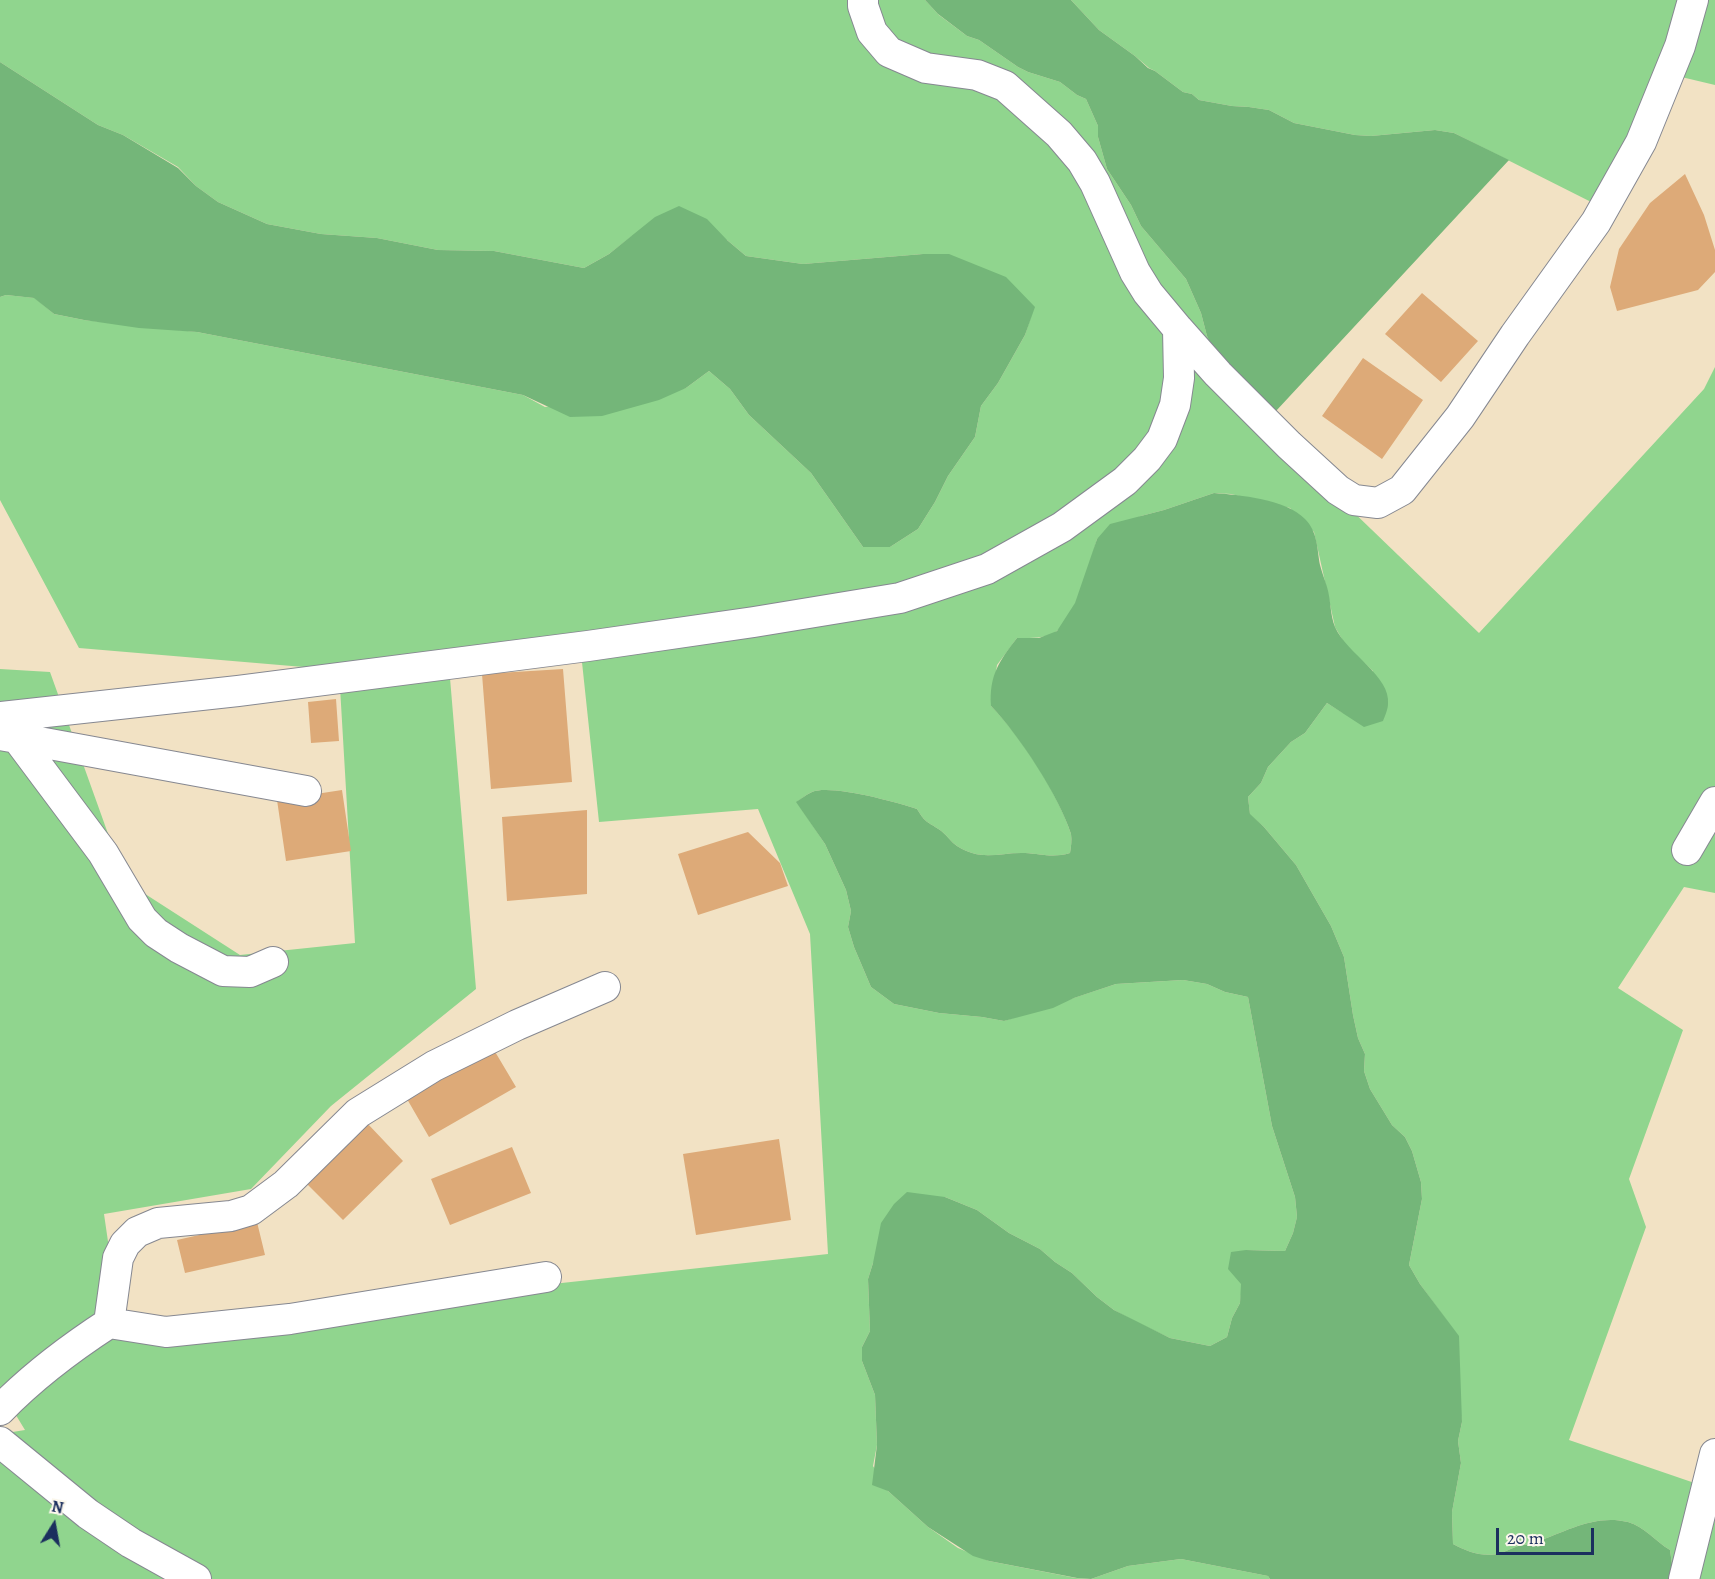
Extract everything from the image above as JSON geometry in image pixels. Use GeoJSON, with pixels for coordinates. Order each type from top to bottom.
{"type":"FeatureCollection","features":[{"type":"Feature","properties":{"kind":"street"},"geometry":{"type":"LineString","coordinates":[[863,0],[862,6],[872,32],[889,52],[926,68],[977,75],[1005,86],[1059,134],[1082,161],[1095,183],[1135,272],[1148,293],[1178,328],[1218,374],[1338,490],[1354,500],[1378,503],[1402,490],[1460,417],[1596,222],[1641,142],[1680,46],[1693,0]]}},
{"type":"Feature","properties":{"kind":"street"},"geometry":{"type":"LineString","coordinates":[[6,730],[238,691],[754,622],[900,598],[987,569],[1062,527],[1132,474],[1147,459],[1162,439],[1175,405],[1179,378],[1178,328]]}},
{"type":"Feature","properties":{"kind":"street"},"geometry":{"type":"LineString","coordinates":[[6,730],[306,791]]}},
{"type":"Feature","properties":{"kind":"street"},"geometry":{"type":"LineString","coordinates":[[6,730],[104,853],[142,919],[156,933],[223,971],[250,972],[273,962]]}},
{"type":"Feature","properties":{"kind":"street"},"geometry":{"type":"LineString","coordinates":[[1687,850],[1715,802]]}},
{"type":"Feature","properties":{"kind":"street"},"geometry":{"type":"LineString","coordinates":[[109,1323],[118,1258],[125,1244],[136,1232],[158,1223],[231,1216],[251,1210],[286,1184],[358,1113],[434,1066],[517,1025],[605,987]]}},
{"type":"Feature","properties":{"kind":"street"},"geometry":{"type":"LineString","coordinates":[[0,1410],[58,1357],[109,1323],[166,1332],[290,1319],[546,1277]]}},
{"type":"Feature","properties":{"kind":"street"},"geometry":{"type":"LineString","coordinates":[[0,1442],[88,1514],[131,1543],[196,1579]]}},
{"type":"Feature","properties":{"kind":"street"},"geometry":{"type":"LineString","coordinates":[[1684,1579],[1715,1454]]}},
{"type":"Feature","properties":{"kind":"green space"},"geometry":{"type":"Polygon","coordinates":[[[0,0],[925,0],[939,15],[967,36],[979,40],[1018,67],[1060,82],[1086,99],[1098,126],[1098,137],[1107,169],[1131,205],[1141,226],[1186,279],[1201,313],[1207,336],[1263,425],[1479,633],[1704,389],[1715,367],[1715,893],[1684,887],[1618,988],[1683,1030],[1629,1179],[1646,1227],[1569,1440],[1715,1490],[1715,1579],[1674,1579],[1670,1550],[1640,1527],[1616,1520],[1581,1525],[1495,1554],[1476,1553],[1453,1544],[1452,1512],[1461,1463],[1458,1441],[1462,1422],[1447,1321],[1409,1265],[1422,1199],[1421,1182],[1412,1151],[1405,1137],[1392,1125],[1370,1089],[1364,1071],[1365,1054],[1358,1038],[1353,1015],[1344,957],[1331,926],[1296,865],[1264,827],[1250,815],[1248,797],[1261,783],[1268,767],[1291,742],[1305,733],[1327,703],[1343,713],[1373,671],[1346,646],[1335,627],[1314,532],[1290,508],[1231,494],[1214,493],[1141,516],[1097,539],[1077,601],[1065,622],[1049,635],[1017,638],[997,665],[991,706],[1026,749],[1058,802],[1071,834],[1070,853],[1053,855],[975,854],[955,844],[925,820],[917,809],[848,792],[821,790],[810,793],[797,802],[825,844],[846,890],[851,911],[848,927],[871,987],[894,1004],[939,1013],[1004,1021],[1116,984],[1183,980],[1207,984],[1225,992],[1248,997],[1272,1126],[1295,1197],[1297,1217],[1285,1251],[1246,1250],[1240,1303],[1232,1318],[1227,1337],[1210,1346],[1170,1338],[1134,1321],[1097,1297],[1072,1273],[1040,1249],[1009,1233],[977,1210],[945,1197],[873,1263],[868,1279],[870,1331],[862,1347],[862,1361],[875,1395],[877,1445],[873,1466],[888,1491],[928,1527],[958,1548],[989,1561],[1091,1579],[0,1579],[0,1434],[25,1430],[0,1389],[0,669],[50,672],[125,881],[240,955],[355,943],[339,670],[79,648],[0,500],[0,297],[6,295],[35,298],[54,314],[84,320],[197,332],[523,395],[545,407],[686,388],[709,371],[730,389],[749,415],[811,473],[863,547],[890,547],[918,529],[948,476],[975,437],[981,406],[998,383],[1025,335],[1034,307],[923,254],[803,264],[746,256],[727,240],[632,236],[609,254],[584,268],[494,251],[438,250],[377,238],[321,234],[267,224],[218,202],[196,186],[178,167],[123,135],[98,125],[0,62],[0,0]],[[579,634],[448,654],[476,989],[331,1106],[251,1189],[104,1214],[121,1331],[828,1254],[810,934],[758,809],[599,822],[579,634]]]}},
{"type":"Feature","properties":{"kind":"green space"},"geometry":{"type":"Polygon","coordinates":[[[925,0],[1071,0],[1099,30],[1148,68],[1199,100],[1269,110],[1294,123],[1355,135],[1371,136],[1435,130],[1454,133],[1509,160],[1263,425],[1213,349],[1186,279],[1141,226],[1131,205],[1107,169],[1098,137],[1098,126],[1086,99],[1060,82],[1018,67],[979,40],[967,36],[938,14],[925,0]]]}},
{"type":"Feature","properties":{"kind":"green space"},"geometry":{"type":"Polygon","coordinates":[[[1071,0],[1715,0],[1715,85],[1673,75],[1611,212],[1454,133],[1435,130],[1371,136],[1355,135],[1294,123],[1269,110],[1199,100],[1192,94],[1183,92],[1099,30],[1071,0]]]}},
{"type":"Feature","properties":{"kind":"green space"},"geometry":{"type":"Polygon","coordinates":[[[0,62],[98,125],[123,135],[178,168],[196,186],[218,202],[267,224],[321,234],[377,238],[438,250],[494,251],[584,268],[609,254],[655,217],[679,206],[707,219],[746,256],[803,264],[949,254],[1006,277],[1035,307],[1025,335],[998,383],[981,406],[975,437],[948,476],[918,529],[890,547],[863,547],[811,473],[749,415],[730,389],[709,371],[686,388],[659,400],[602,416],[570,417],[523,395],[197,332],[139,328],[84,320],[54,314],[34,298],[6,295],[0,297],[0,62]]]}},
{"type":"Feature","properties":{"kind":"green space"},"geometry":{"type":"Polygon","coordinates":[[[1214,493],[1249,497],[1274,503],[1297,512],[1305,519],[1315,535],[1335,627],[1341,637],[1376,674],[1387,694],[1388,706],[1383,721],[1364,727],[1327,703],[1305,733],[1291,742],[1268,767],[1261,783],[1248,797],[1250,814],[1296,865],[1331,926],[1344,957],[1353,1015],[1358,1038],[1365,1054],[1364,1071],[1370,1089],[1392,1125],[1405,1137],[1412,1151],[1421,1182],[1422,1199],[1409,1265],[1420,1284],[1459,1336],[1462,1422],[1458,1441],[1461,1463],[1452,1512],[1453,1544],[1476,1553],[1495,1554],[1593,1522],[1616,1520],[1640,1527],[1670,1550],[1674,1579],[1270,1579],[1268,1576],[1181,1559],[1128,1566],[1091,1579],[1077,1578],[973,1556],[928,1527],[888,1491],[872,1485],[877,1445],[875,1395],[862,1361],[862,1347],[870,1331],[868,1279],[881,1223],[894,1204],[907,1192],[945,1197],[977,1210],[1009,1233],[1040,1249],[1072,1273],[1114,1310],[1170,1338],[1210,1346],[1227,1337],[1232,1318],[1240,1303],[1241,1284],[1228,1269],[1231,1252],[1285,1251],[1293,1233],[1297,1217],[1295,1197],[1272,1126],[1248,997],[1225,992],[1207,984],[1183,980],[1116,984],[1074,998],[1053,1008],[1004,1021],[939,1013],[894,1004],[871,987],[848,927],[851,911],[846,890],[825,844],[796,802],[810,793],[821,790],[848,792],[917,809],[925,820],[955,844],[975,854],[1053,855],[1070,853],[1071,834],[1048,784],[1025,749],[991,706],[996,669],[1017,638],[1039,638],[1057,631],[1075,603],[1097,539],[1110,524],[1164,510],[1214,493]]]}},
{"type":"Feature","properties":{"kind":"green space"},"geometry":{"type":"Polygon","coordinates":[[[1181,1559],[1268,1576],[1270,1579],[1091,1579],[1128,1566],[1181,1559]]]}},
{"type":"Feature","properties":{"kind":"building"},"geometry":{"type":"Polygon","coordinates":[[[1685,174],[1704,215],[1715,250],[1715,272],[1698,290],[1617,311],[1610,287],[1619,249],[1650,203],[1685,174]]]}},
{"type":"Feature","properties":{"kind":"building"},"geometry":{"type":"Polygon","coordinates":[[[1422,293],[1478,341],[1441,382],[1385,334],[1422,293]]]}},
{"type":"Feature","properties":{"kind":"building"},"geometry":{"type":"Polygon","coordinates":[[[1363,358],[1423,400],[1382,459],[1322,416],[1363,358]]]}},
{"type":"Feature","properties":{"kind":"building"},"geometry":{"type":"Polygon","coordinates":[[[563,669],[572,782],[491,789],[482,674],[563,669]]]}},
{"type":"Feature","properties":{"kind":"building"},"geometry":{"type":"Polygon","coordinates":[[[336,699],[339,741],[311,743],[308,702],[336,699]]]}},
{"type":"Feature","properties":{"kind":"building"},"geometry":{"type":"Polygon","coordinates":[[[342,790],[351,851],[286,861],[277,800],[342,790]]]}},
{"type":"Feature","properties":{"kind":"building"},"geometry":{"type":"Polygon","coordinates":[[[587,810],[587,894],[507,901],[502,817],[587,810]]]}},
{"type":"Feature","properties":{"kind":"building"},"geometry":{"type":"Polygon","coordinates":[[[748,832],[780,863],[788,886],[698,915],[678,854],[748,832]]]}},
{"type":"Feature","properties":{"kind":"building"},"geometry":{"type":"Polygon","coordinates":[[[494,1050],[516,1087],[429,1137],[407,1099],[494,1050]]]}},
{"type":"Feature","properties":{"kind":"building"},"geometry":{"type":"Polygon","coordinates":[[[367,1123],[403,1161],[343,1220],[306,1183],[367,1123]]]}},
{"type":"Feature","properties":{"kind":"building"},"geometry":{"type":"Polygon","coordinates":[[[779,1139],[791,1220],[696,1235],[683,1154],[779,1139]]]}},
{"type":"Feature","properties":{"kind":"building"},"geometry":{"type":"Polygon","coordinates":[[[512,1147],[531,1193],[450,1225],[431,1179],[512,1147]]]}},
{"type":"Feature","properties":{"kind":"building"},"geometry":{"type":"Polygon","coordinates":[[[257,1222],[265,1255],[185,1273],[177,1240],[257,1222]]]}}]}
